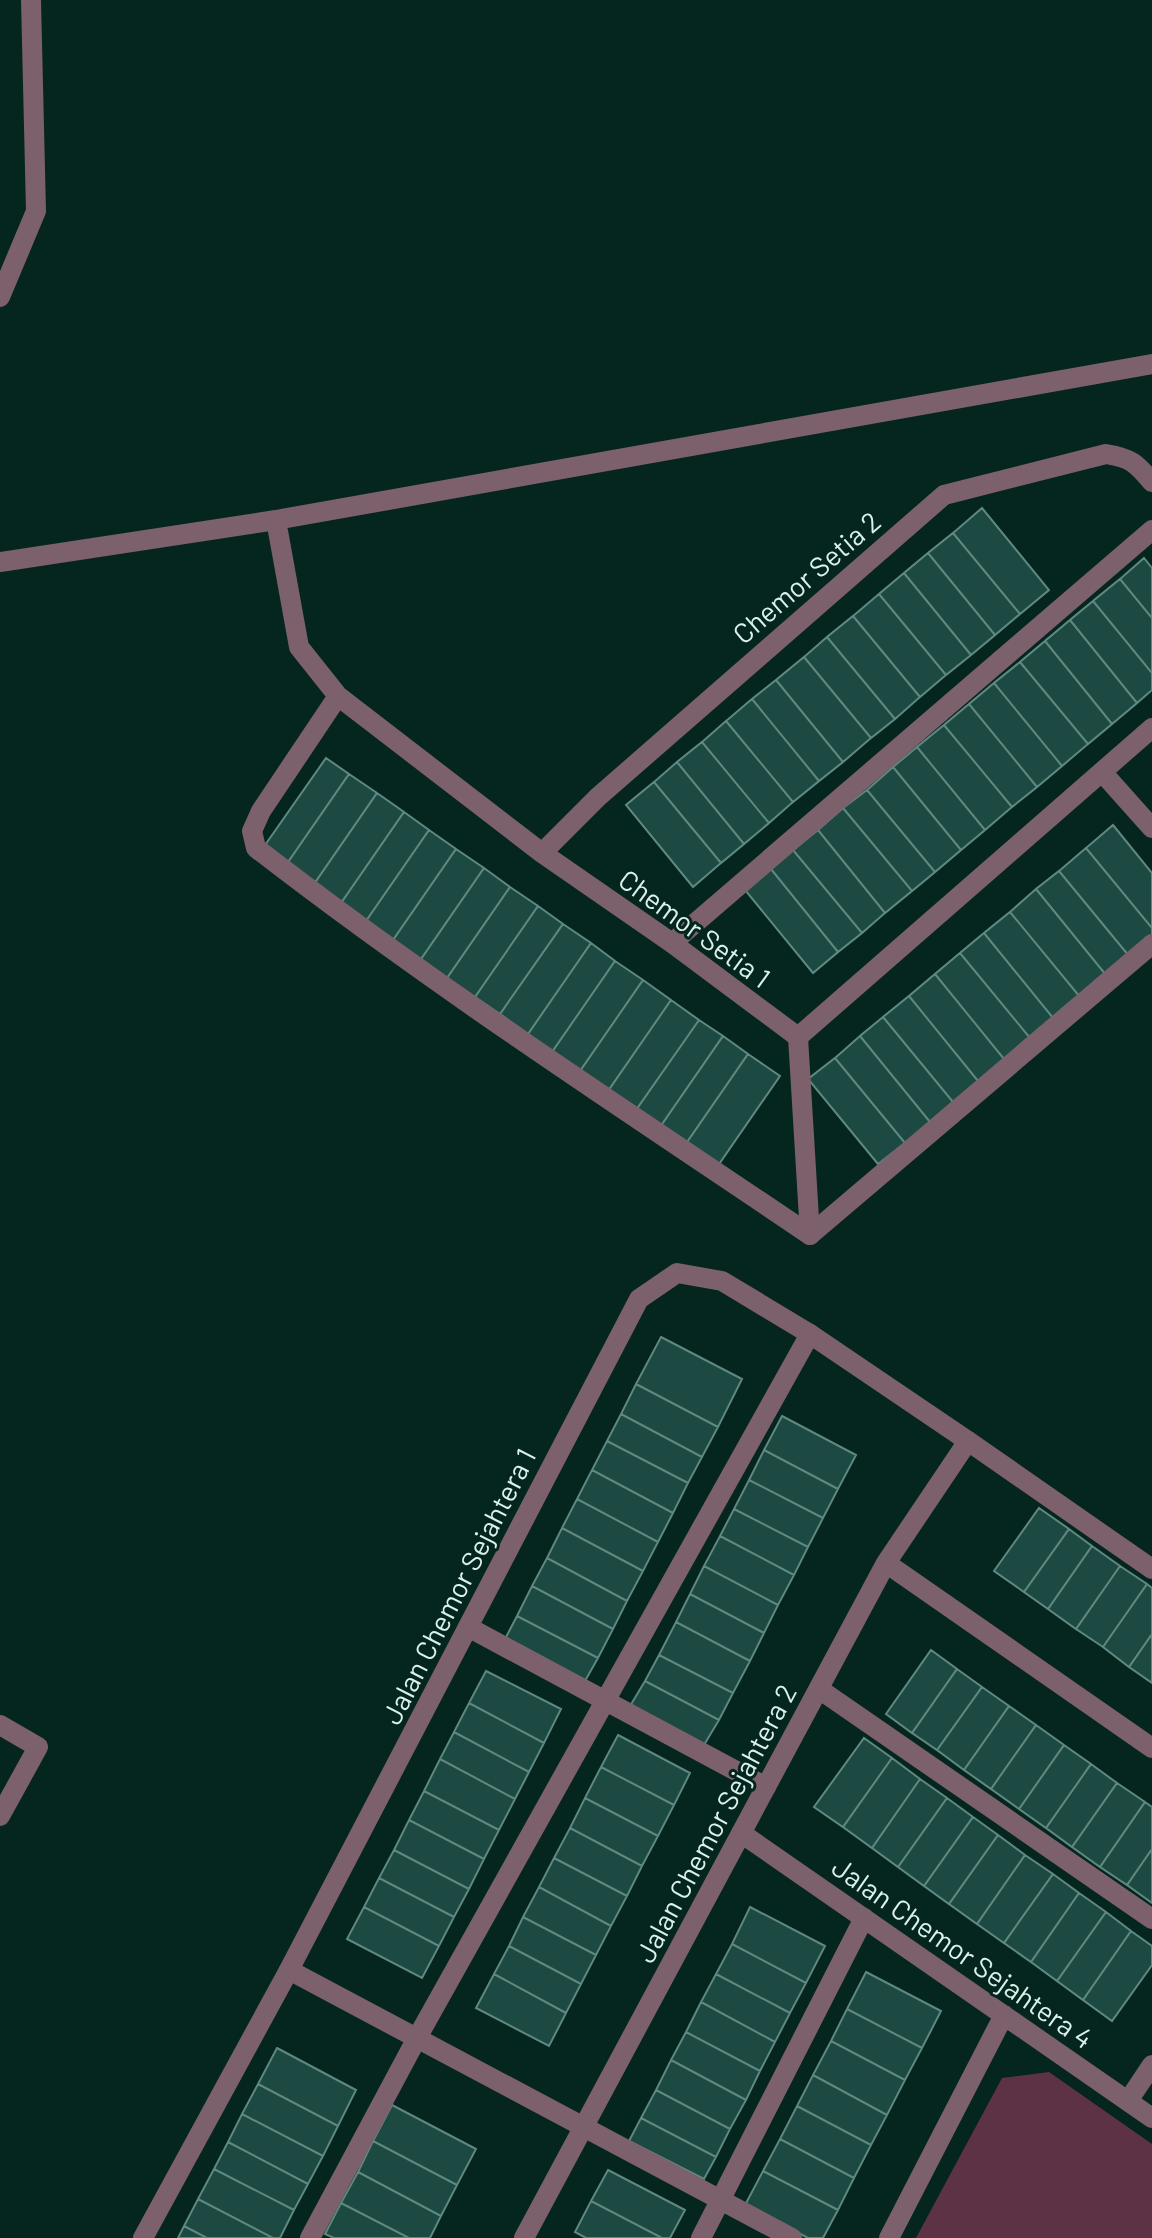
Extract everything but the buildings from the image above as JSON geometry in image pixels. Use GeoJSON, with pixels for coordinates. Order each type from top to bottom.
{"type":"FeatureCollection","features":[{"type":"Feature","properties":{"kind":"street"},"geometry":{"type":"LineString","coordinates":[[0,297],[36,211],[31,0]]}},
{"type":"Feature","properties":{"kind":"street"},"geometry":{"type":"LineString","coordinates":[[0,562],[276,520],[1152,364]]}},
{"type":"Feature","properties":{"kind":"street","name":"Chemor Setia 2"},"geometry":{"type":"LineString","coordinates":[[542,853],[598,797],[944,495],[1106,454],[1137,464],[1152,482]]}},
{"type":"Feature","properties":{"kind":"street","name":"Chemor Setia 1"},"geometry":{"type":"LineString","coordinates":[[276,520],[299,647],[338,696],[542,853],[672,943],[798,1037]]}},
{"type":"Feature","properties":{"kind":"street"},"geometry":{"type":"LineString","coordinates":[[672,943],[1152,530]]}},
{"type":"Feature","properties":{"kind":"street"},"geometry":{"type":"LineString","coordinates":[[338,696],[261,811],[252,831],[256,848],[553,1061],[810,1235]]}},
{"type":"Feature","properties":{"kind":"street"},"geometry":{"type":"LineString","coordinates":[[810,1235],[798,1037],[1152,728]]}},
{"type":"Feature","properties":{"kind":"street"},"geometry":{"type":"LineString","coordinates":[[1102,772],[1152,828]]}},
{"type":"Feature","properties":{"kind":"street"},"geometry":{"type":"LineString","coordinates":[[810,1235],[1152,944]]}},
{"type":"Feature","properties":{"kind":"street","name":"Jalan Chemor Sejahtera 1"},"geometry":{"type":"LineString","coordinates":[[143,2238],[289,1970],[639,1299],[677,1273],[722,1281],[810,1334],[1152,1569]]}},
{"type":"Feature","properties":{"kind":"street"},"geometry":{"type":"LineString","coordinates":[[310,2238],[417,2038],[810,1334]]}},
{"type":"Feature","properties":{"kind":"street","name":"Jalan Chemor Sejahtera 2"},"geometry":{"type":"LineString","coordinates":[[524,2238],[886,1563],[968,1441]]}},
{"type":"Feature","properties":{"kind":"street"},"geometry":{"type":"LineString","coordinates":[[886,1563],[1152,1748]]}},
{"type":"Feature","properties":{"kind":"street"},"geometry":{"type":"LineString","coordinates":[[468,1627],[766,1787]]}},
{"type":"Feature","properties":{"kind":"street"},"geometry":{"type":"LineString","coordinates":[[819,1689],[1152,1919]]}},
{"type":"Feature","properties":{"kind":"street"},"geometry":{"type":"LineString","coordinates":[[0,1725],[38,1747],[0,1816]]}},
{"type":"Feature","properties":{"kind":"street","name":"Jalan Chemor Sejahtera 4"},"geometry":{"type":"LineString","coordinates":[[741,1833],[1152,2118]]}},
{"type":"Feature","properties":{"kind":"street"},"geometry":{"type":"LineString","coordinates":[[701,2238],[864,1918]]}},
{"type":"Feature","properties":{"kind":"street"},"geometry":{"type":"LineString","coordinates":[[289,1970],[792,2238]]}},
{"type":"Feature","properties":{"kind":"street"},"geometry":{"type":"LineString","coordinates":[[889,2238],[1004,2015]]}},
{"type":"Feature","properties":{"kind":"street"},"geometry":{"type":"LineString","coordinates":[[1128,2101],[1152,2065]]}},
{"type":"Feature","properties":{"kind":"shaded area"},"geometry":{"type":"Polygon","coordinates":[[[1049,2072],[1152,2144],[1152,2238],[916,2238],[1002,2078],[1049,2072]]]}}]}
